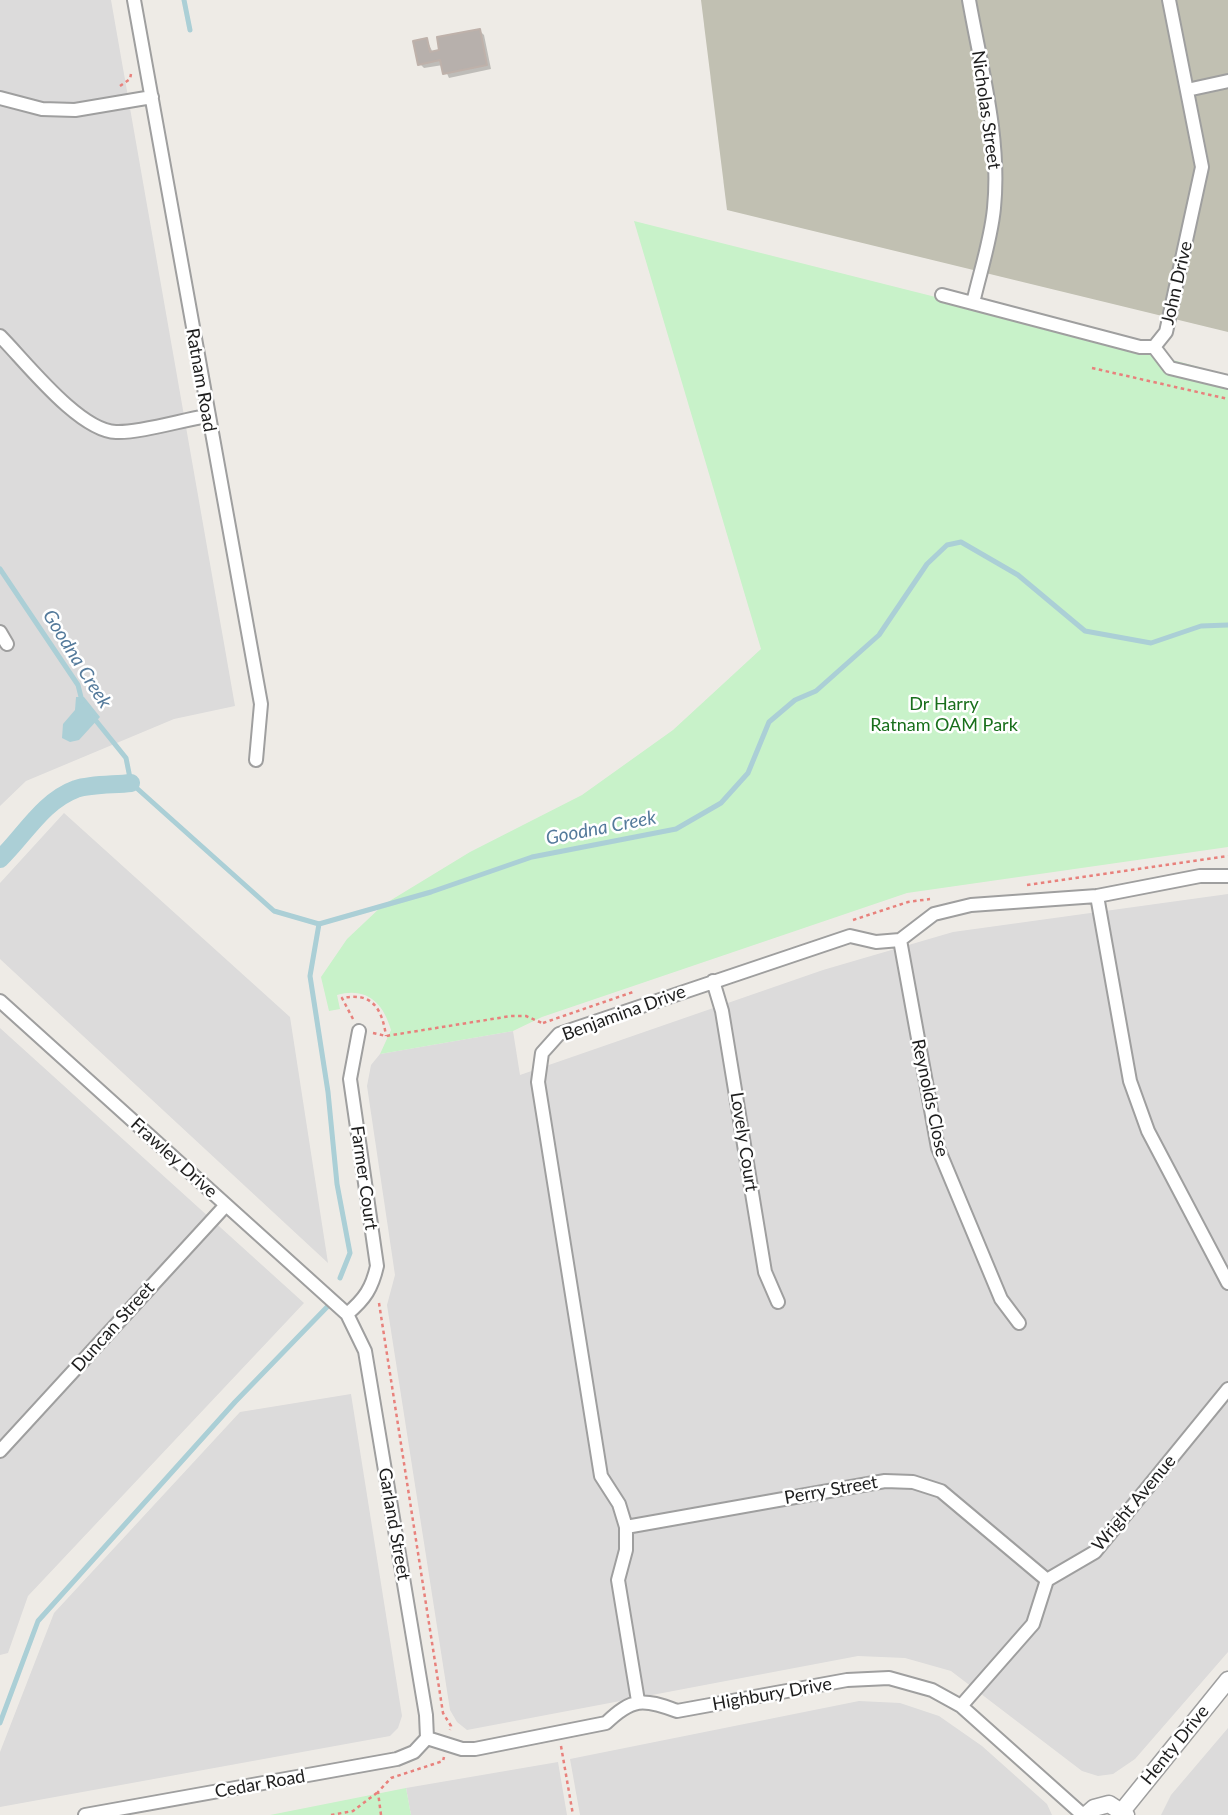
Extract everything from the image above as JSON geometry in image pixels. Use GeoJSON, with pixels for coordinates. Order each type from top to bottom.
{"type":"FeatureCollection","features":[{"type":"Feature","properties":{"kind":"street","name":"Ratnam Road"},"geometry":{"type":"LineString","coordinates":[[134,0],[261,704],[256,760]]}},
{"type":"Feature","properties":{"kind":"street","name":"Nicholas Street"},"geometry":{"type":"LineString","coordinates":[[969,0],[994,138],[996,175],[994,211],[973,303]]}},
{"type":"Feature","properties":{"kind":"street","name":"John Drive"},"geometry":{"type":"LineString","coordinates":[[942,295],[1140,347],[1154,347],[1166,332],[1202,167],[1169,0]]}},
{"type":"Feature","properties":{"kind":"street"},"geometry":{"type":"LineString","coordinates":[[1187,90],[1228,81]]}},
{"type":"Feature","properties":{"kind":"street"},"geometry":{"type":"LineString","coordinates":[[0,98],[42,109],[75,110],[152,97]]}},
{"type":"Feature","properties":{"kind":"street"},"geometry":{"type":"LineString","coordinates":[[0,336],[74,412],[94,426],[115,432],[207,415]]}},
{"type":"Feature","properties":{"kind":"street"},"geometry":{"type":"LineString","coordinates":[[1154,347],[1170,368],[1228,382]]}},
{"type":"Feature","properties":{"kind":"street"},"geometry":{"type":"LineString","coordinates":[[0,632],[7,644]]}},
{"type":"Feature","properties":{"kind":"street"},"geometry":{"type":"LineString","coordinates":[[900,940],[934,914],[971,905],[1097,896],[1199,876],[1228,876]]}},
{"type":"Feature","properties":{"kind":"street"},"geometry":{"type":"LineString","coordinates":[[1097,896],[1130,1081],[1148,1131],[1228,1283]]}},
{"type":"Feature","properties":{"kind":"street","name":"Benjamina Drive"},"geometry":{"type":"LineString","coordinates":[[638,1701],[618,1580],[626,1550],[626,1527],[619,1504],[601,1476],[538,1082],[542,1053],[559,1034],[850,936],[876,942],[900,940]]}},
{"type":"Feature","properties":{"kind":"street","name":"Reynolds Close"},"geometry":{"type":"LineString","coordinates":[[900,940],[938,1149],[1001,1298],[1019,1323]]}},
{"type":"Feature","properties":{"kind":"street","name":"Lovely Court"},"geometry":{"type":"LineString","coordinates":[[713,981],[722,1011],[765,1272],[778,1302]]}},
{"type":"Feature","properties":{"kind":"street","name":"Frawley Drive"},"geometry":{"type":"LineString","coordinates":[[0,1002],[347,1314]]}},
{"type":"Feature","properties":{"kind":"street","name":"Farmer Court"},"geometry":{"type":"LineString","coordinates":[[347,1314],[365,1300],[373,1286],[377,1266],[350,1079],[359,1031]]}},
{"type":"Feature","properties":{"kind":"street","name":"Duncan Street"},"geometry":{"type":"LineString","coordinates":[[0,1451],[226,1205]]}},
{"type":"Feature","properties":{"kind":"street","name":"Garland Street"},"geometry":{"type":"LineString","coordinates":[[347,1314],[365,1350],[426,1715],[426,1738]]}},
{"type":"Feature","properties":{"kind":"street","name":"Wright Avenue"},"geometry":{"type":"LineString","coordinates":[[1047,1580],[1095,1552],[1228,1389]]}},
{"type":"Feature","properties":{"kind":"street","name":"Perry Street"},"geometry":{"type":"LineString","coordinates":[[626,1527],[885,1480],[913,1482],[941,1491],[1047,1580]]}},
{"type":"Feature","properties":{"kind":"street"},"geometry":{"type":"LineString","coordinates":[[961,1706],[1033,1624],[1047,1580]]}},
{"type":"Feature","properties":{"kind":"street","name":"Highbury Drive"},"geometry":{"type":"LineString","coordinates":[[638,1701],[656,1702],[677,1711],[847,1680],[889,1678],[932,1690],[961,1706],[1085,1815]]}},
{"type":"Feature","properties":{"kind":"street","name":"Henty Drive"},"geometry":{"type":"LineString","coordinates":[[1124,1813],[1228,1680]]}},
{"type":"Feature","properties":{"kind":"street"},"geometry":{"type":"LineString","coordinates":[[426,1738],[462,1749],[475,1749],[606,1723],[621,1708],[638,1701]]}},
{"type":"Feature","properties":{"kind":"street","name":"Cedar Road"},"geometry":{"type":"LineString","coordinates":[[85,1815],[397,1759],[414,1752],[426,1738]]}},
{"type":"Feature","properties":{"kind":"street"},"geometry":{"type":"LineString","coordinates":[[1085,1815],[1101,1805],[1124,1813]]}},
{"type":"Feature","properties":{"kind":"path"},"geometry":{"type":"LineString","coordinates":[[117,88],[130,79],[132,67]]}},
{"type":"Feature","properties":{"kind":"path"},"geometry":{"type":"LineString","coordinates":[[1092,368],[1228,399]]}},
{"type":"Feature","properties":{"kind":"path"},"geometry":{"type":"LineString","coordinates":[[1015,887],[1228,856]]}},
{"type":"Feature","properties":{"kind":"path"},"geometry":{"type":"LineString","coordinates":[[842,924],[908,902],[935,898]]}},
{"type":"Feature","properties":{"kind":"path"},"geometry":{"type":"LineString","coordinates":[[543,1023],[643,989]]}},
{"type":"Feature","properties":{"kind":"path"},"geometry":{"type":"LineString","coordinates":[[386,1035],[383,1016],[377,1004],[354,995],[342,998],[359,1031],[386,1035],[526,1016],[559,1034]]}},
{"type":"Feature","properties":{"kind":"path"},"geometry":{"type":"LineString","coordinates":[[558,1734],[573,1815]]}},
{"type":"Feature","properties":{"kind":"path"},"geometry":{"type":"LineString","coordinates":[[331,1815],[353,1811],[379,1791]]}},
{"type":"Feature","properties":{"kind":"shaded area"},"geometry":{"type":"Polygon","coordinates":[[[0,0],[111,0],[235,706],[174,719],[26,781],[0,806],[0,0]]]}},
{"type":"Feature","properties":{"kind":"shaded area"},"geometry":{"type":"Polygon","coordinates":[[[701,0],[1228,0],[1228,332],[727,210],[701,0]]]}},
{"type":"Feature","properties":{"kind":"shaded area"},"geometry":{"type":"Polygon","coordinates":[[[64,813],[290,1017],[328,1263],[0,959],[0,883],[64,813]]]}},
{"type":"Feature","properties":{"kind":"shaded area"},"geometry":{"type":"Polygon","coordinates":[[[1228,894],[1228,1652],[1135,1759],[1113,1774],[1098,1776],[1082,1771],[951,1671],[905,1658],[858,1656],[467,1730],[457,1722],[450,1710],[387,1305],[395,1275],[367,1086],[371,1065],[380,1054],[513,1031],[520,1075],[823,970],[953,932],[1228,894]]]}},
{"type":"Feature","properties":{"kind":"shaded area"},"geometry":{"type":"Polygon","coordinates":[[[0,1028],[304,1303],[28,1596],[8,1653],[0,1655],[0,1028]]]}},
{"type":"Feature","properties":{"kind":"shaded area"},"geometry":{"type":"Polygon","coordinates":[[[351,1394],[402,1716],[398,1728],[390,1736],[0,1807],[0,1752],[54,1613],[240,1412],[351,1394]]]}},
{"type":"Feature","properties":{"kind":"shaded area"},"geometry":{"type":"Polygon","coordinates":[[[859,1701],[900,1703],[939,1716],[982,1746],[1047,1804],[1052,1815],[580,1815],[570,1759],[859,1701]]]}},
{"type":"Feature","properties":{"kind":"shaded area"},"geometry":{"type":"Polygon","coordinates":[[[1228,1728],[1228,1815],[1161,1815],[1171,1795],[1228,1728]]]}},
{"type":"Feature","properties":{"kind":"shaded area"},"geometry":{"type":"Polygon","coordinates":[[[558,1762],[567,1815],[411,1815],[406,1788],[558,1762]]]}},
{"type":"Feature","properties":{"kind":"green space","name":"Dr Harry Ratnam OAM Park"},"geometry":{"type":"Polygon","coordinates":[[[634,221],[1019,318],[1228,375],[1228,847],[907,893],[542,1017],[513,1031],[380,1054],[391,1030],[388,1020],[372,999],[357,993],[337,995],[340,1009],[329,1011],[321,977],[347,939],[383,905],[470,852],[582,795],[673,730],[761,649],[634,221]]]}},
{"type":"Feature","properties":{"kind":"green space"},"geometry":{"type":"Polygon","coordinates":[[[406,1788],[411,1815],[270,1815],[406,1788]]]}},
{"type":"Feature","properties":{"kind":"water"},"geometry":{"type":"Polygon","coordinates":[[[76,697],[84,697],[100,717],[79,740],[70,742],[62,738],[63,724],[75,710],[76,697]]]}},
{"type":"Feature","properties":{"kind":"building"},"geometry":{"type":"Polygon","coordinates":[[[480,29],[487,65],[443,74],[440,60],[418,65],[413,41],[427,38],[430,52],[439,50],[437,37],[480,29]]]}},
{"type":"Feature","properties":{"kind":"waterway"},"geometry":{"type":"LineString","coordinates":[[184,0],[190,30]]}},
{"type":"Feature","properties":{"kind":"waterway","name":"Goodna Creek"},"geometry":{"type":"LineString","coordinates":[[93,717],[126,758],[131,783],[274,911],[319,924],[431,892],[532,857],[676,829],[721,803],[748,773],[769,722],[795,700],[816,691],[879,635],[927,564],[947,545],[961,542],[1018,575],[1085,631],[1151,643],[1201,626],[1228,625]]}},
{"type":"Feature","properties":{"kind":"waterway","name":"Goodna Creek"},"geometry":{"type":"LineString","coordinates":[[0,569],[78,685],[82,701]]}},
{"type":"Feature","properties":{"kind":"waterway"},"geometry":{"type":"LineString","coordinates":[[0,859],[44,810],[64,795],[89,786],[131,783]]}},
{"type":"Feature","properties":{"kind":"waterway"},"geometry":{"type":"LineString","coordinates":[[319,924],[310,976],[328,1092],[337,1184],[350,1253],[340,1278]]}},
{"type":"Feature","properties":{"kind":"waterway"},"geometry":{"type":"LineString","coordinates":[[0,1723],[38,1621],[235,1402],[328,1306]]}}]}
